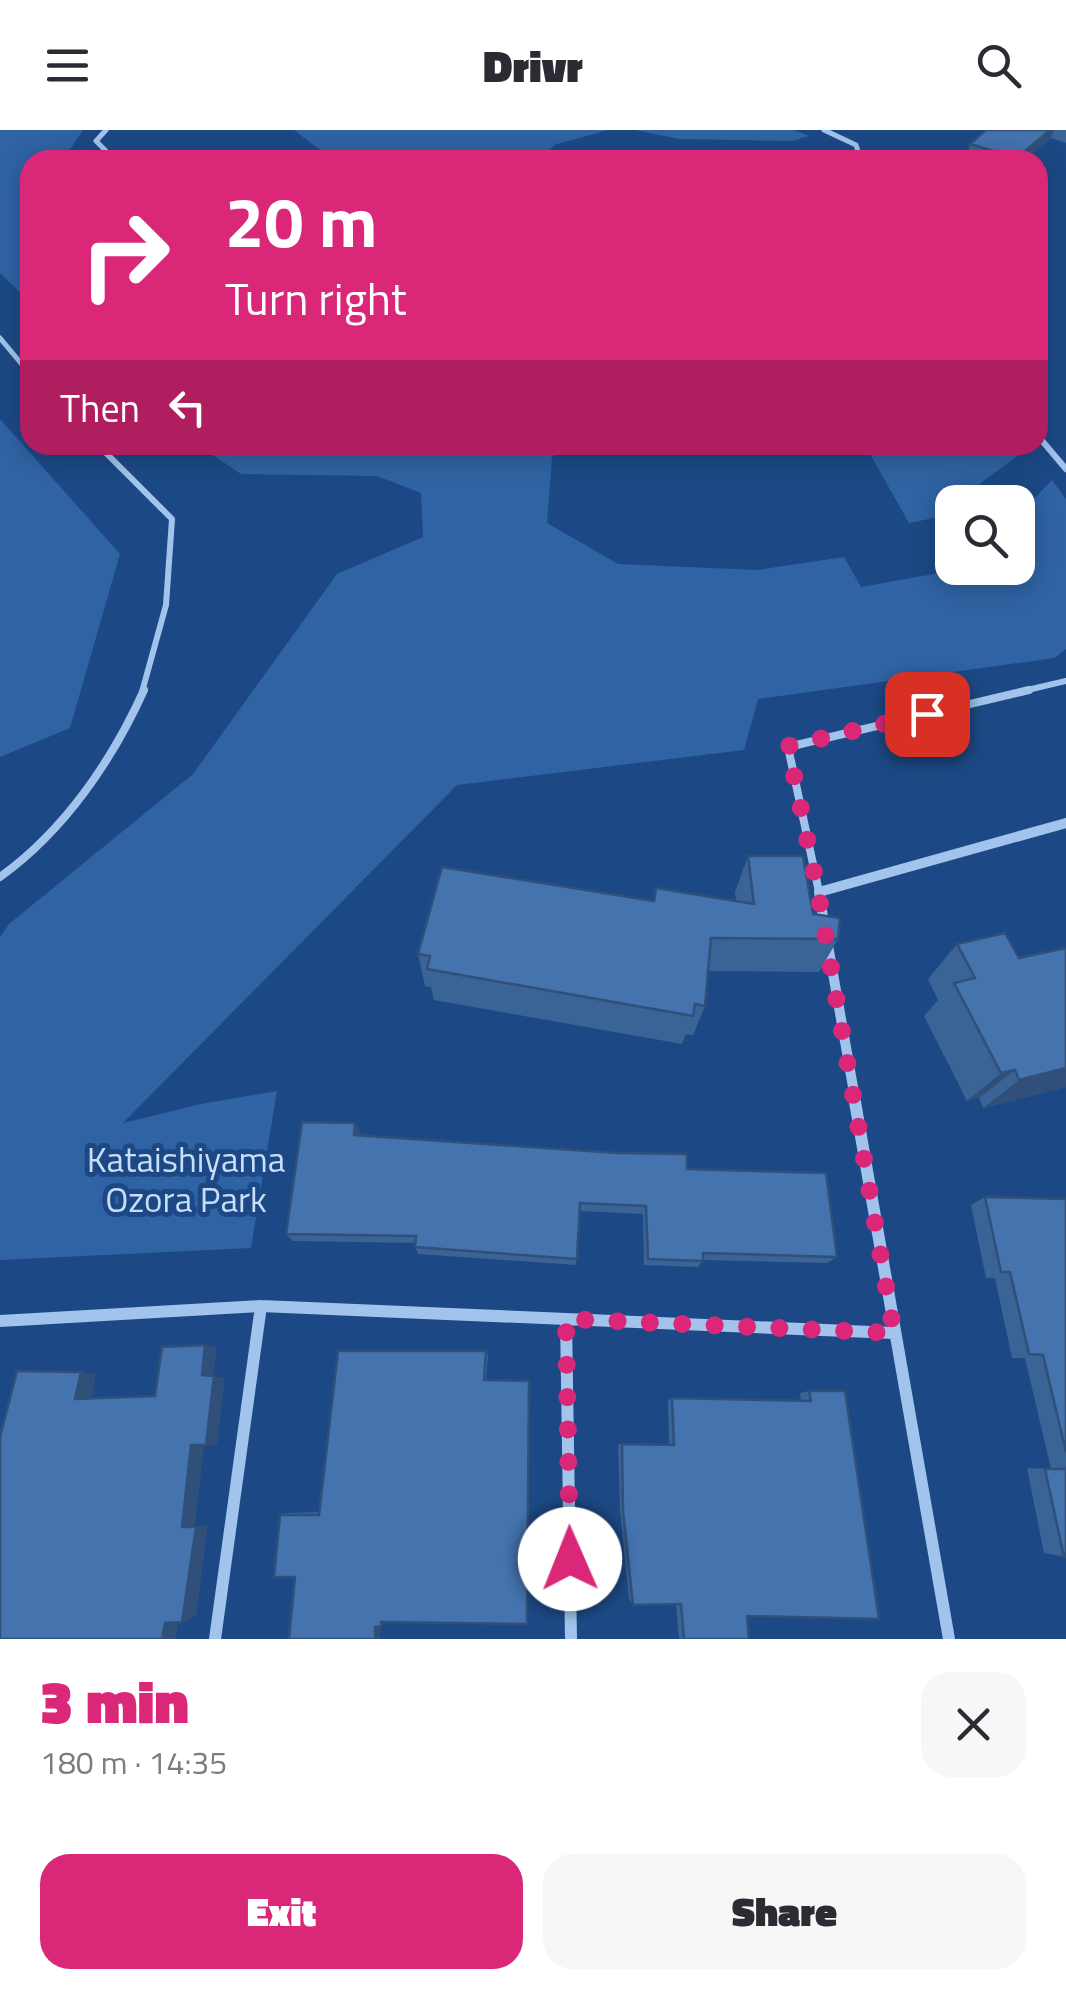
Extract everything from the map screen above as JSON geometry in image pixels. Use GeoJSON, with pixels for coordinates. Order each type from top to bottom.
{"type":"FeatureCollection","features":[{"type":"Feature","properties":{"kind":"street"},"geometry":{"type":"LineString","coordinates":[[949,1639],[818,892],[1066,823]]}},
{"type":"Feature","properties":{"kind":"street"},"geometry":{"type":"LineString","coordinates":[[0,1320],[261,1306],[894,1333]]}},
{"type":"Feature","properties":{"kind":"street"},"geometry":{"type":"LineString","coordinates":[[215,1639],[261,1306]]}},
{"type":"Feature","properties":{"kind":"street"},"geometry":{"type":"LineString","coordinates":[[566,1319],[571,1639]]}},
{"type":"Feature","properties":{"kind":"lane"},"geometry":{"type":"LineString","coordinates":[[105,150],[96,140],[106,130]]}},
{"type":"Feature","properties":{"kind":"lane"},"geometry":{"type":"LineString","coordinates":[[824,130],[856,145],[858,150]]}},
{"type":"Feature","properties":{"kind":"lane"},"geometry":{"type":"LineString","coordinates":[[0,338],[20,362]]}},
{"type":"Feature","properties":{"kind":"lane"},"geometry":{"type":"LineString","coordinates":[[1048,448],[1066,469]]}},
{"type":"Feature","properties":{"kind":"lane"},"geometry":{"type":"LineString","coordinates":[[0,877],[21,863],[89,790],[128,732],[164,626],[173,578],[172,519],[108,455]]}},
{"type":"Feature","properties":{"kind":"lane"},"geometry":{"type":"LineString","coordinates":[[818,892],[788,746],[1066,681]]}},
{"type":"Feature","properties":{"kind":"green space"},"geometry":{"type":"Polygon","coordinates":[[[0,130],[83,130],[70,150],[20,150],[20,292],[0,273],[0,130]]]}},
{"type":"Feature","properties":{"kind":"green space"},"geometry":{"type":"Polygon","coordinates":[[[294,130],[608,130],[554,145],[550,150],[320,150],[294,130]]]}},
{"type":"Feature","properties":{"kind":"green space"},"geometry":{"type":"Polygon","coordinates":[[[635,130],[794,130],[809,136],[792,141],[679,139],[635,130]]]}},
{"type":"Feature","properties":{"kind":"green space"},"geometry":{"type":"Polygon","coordinates":[[[0,419],[20,442],[20,455],[32,455],[120,554],[70,728],[0,757],[0,419]]]}},
{"type":"Feature","properties":{"kind":"green space","name":"Kataishiyama Ozora Park"},"geometry":{"type":"Polygon","coordinates":[[[213,455],[554,455],[547,523],[618,564],[757,570],[844,557],[861,587],[935,574],[935,585],[1035,585],[1035,498],[1052,480],[1066,499],[1066,649],[1055,658],[758,699],[744,750],[457,785],[123,1123],[277,1091],[251,1248],[0,1260],[0,937],[9,924],[193,774],[337,574],[423,537],[421,493],[377,476],[241,474],[213,455]]]}},
{"type":"Feature","properties":{"kind":"green space"},"geometry":{"type":"Polygon","coordinates":[[[871,455],[1019,455],[978,485],[935,485],[934,518],[909,523],[871,455]]]}},
{"type":"Feature","properties":{"kind":"building"},"geometry":{"type":"Polygon","coordinates":[[[986,130],[1050,130],[1026,150],[990,150],[970,144],[986,130]]]}},
{"type":"Feature","properties":{"kind":"building"},"geometry":{"type":"Polygon","coordinates":[[[748,856],[803,856],[813,914],[840,918],[838,939],[711,938],[705,1006],[695,1004],[693,1016],[427,969],[430,956],[418,954],[442,867],[654,901],[656,888],[754,904],[748,856]]]}},
{"type":"Feature","properties":{"kind":"building"},"geometry":{"type":"Polygon","coordinates":[[[1005,933],[1019,958],[1066,948],[1066,1068],[1019,1080],[1015,1070],[1001,1073],[954,983],[975,978],[957,944],[1005,933]]]}},
{"type":"Feature","properties":{"kind":"building"},"geometry":{"type":"Polygon","coordinates":[[[302,1122],[355,1123],[354,1135],[687,1154],[687,1169],[826,1173],[837,1257],[703,1253],[703,1261],[648,1259],[646,1206],[580,1203],[577,1259],[415,1247],[416,1236],[286,1234],[302,1122]]]}},
{"type":"Feature","properties":{"kind":"building"},"geometry":{"type":"Polygon","coordinates":[[[985,1197],[1066,1199],[1066,1452],[1043,1355],[1029,1354],[1010,1272],[1001,1272],[985,1197]]]}},
{"type":"Feature","properties":{"kind":"building"},"geometry":{"type":"Polygon","coordinates":[[[205,1345],[202,1375],[214,1376],[206,1445],[191,1445],[182,1527],[196,1527],[182,1622],[165,1623],[162,1639],[0,1639],[0,1437],[17,1371],[81,1372],[75,1399],[155,1396],[162,1347],[205,1345]]]}},
{"type":"Feature","properties":{"kind":"building"},"geometry":{"type":"Polygon","coordinates":[[[338,1351],[486,1351],[484,1380],[529,1381],[527,1624],[381,1622],[381,1626],[375,1627],[375,1639],[289,1639],[295,1577],[274,1577],[280,1515],[319,1515],[338,1351]]]}},
{"type":"Feature","properties":{"kind":"building"},"geometry":{"type":"Polygon","coordinates":[[[809,1391],[845,1391],[879,1619],[747,1616],[749,1639],[684,1639],[681,1604],[633,1605],[623,1511],[622,1444],[674,1445],[672,1398],[811,1401],[809,1391]]]}},
{"type":"Feature","properties":{"kind":"building"},"geometry":{"type":"Polygon","coordinates":[[[1045,1469],[1066,1469],[1066,1557],[1064,1557],[1045,1469]]]}},
{"type":"Feature","properties":{"kind":"route"},"geometry":{"type":"LineString","coordinates":[[570,1559],[566,1319],[894,1333],[818,892],[788,746],[927,714]]}}]}
